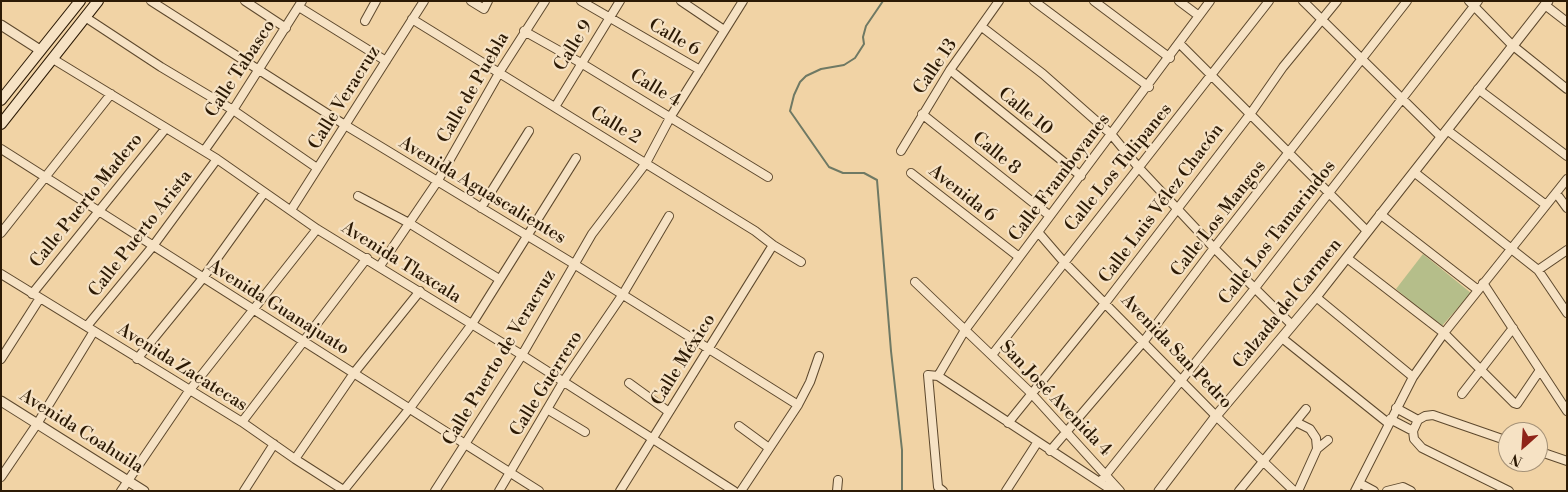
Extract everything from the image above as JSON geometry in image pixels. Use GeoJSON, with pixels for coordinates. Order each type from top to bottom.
{"type":"FeatureCollection","features":[{"type":"Feature","properties":{"kind":"main road"},"geometry":{"type":"LineString","coordinates":[[1,124],[98,1]]}},
{"type":"Feature","properties":{"kind":"main road"},"geometry":{"type":"LineString","coordinates":[[3,95],[78,2]]}},
{"type":"Feature","properties":{"kind":"street","name":"Avenida Aguascalientes"},"geometry":{"type":"LineString","coordinates":[[151,1],[345,125],[623,294],[708,350],[798,405]]}},
{"type":"Feature","properties":{"kind":"street"},"geometry":{"type":"LineString","coordinates":[[244,1],[286,28]]}},
{"type":"Feature","properties":{"kind":"street"},"geometry":{"type":"LineString","coordinates":[[365,20],[376,1]]}},
{"type":"Feature","properties":{"kind":"street","name":"Calle Veracruz"},"geometry":{"type":"LineString","coordinates":[[291,210],[424,1]]}},
{"type":"Feature","properties":{"kind":"street"},"geometry":{"type":"LineString","coordinates":[[471,1],[484,9],[488,1]]}},
{"type":"Feature","properties":{"kind":"street","name":"Calle de Puebla"},"geometry":{"type":"LineString","coordinates":[[380,266],[437,182],[524,32],[545,1]]}},
{"type":"Feature","properties":{"kind":"street","name":"Calle 6"},"geometry":{"type":"LineString","coordinates":[[581,1],[700,70]]}},
{"type":"Feature","properties":{"kind":"street","name":"Calle 9"},"geometry":{"type":"LineString","coordinates":[[554,107],[620,1]]}},
{"type":"Feature","properties":{"kind":"street"},"geometry":{"type":"LineString","coordinates":[[681,1],[724,30]]}},
{"type":"Feature","properties":{"kind":"street","name":"Calle Puerto de Veracruz"},"geometry":{"type":"LineString","coordinates":[[436,491],[522,355],[574,264],[610,208],[646,163],[671,116],[743,1]]}},
{"type":"Feature","properties":{"kind":"street","name":"Calle 13"},"geometry":{"type":"LineString","coordinates":[[901,151],[950,70],[999,1]]}},
{"type":"Feature","properties":{"kind":"street"},"geometry":{"type":"LineString","coordinates":[[1034,1],[1149,87]]}},
{"type":"Feature","properties":{"kind":"street"},"geometry":{"type":"LineString","coordinates":[[1094,1],[1170,58]]}},
{"type":"Feature","properties":{"kind":"street"},"geometry":{"type":"LineString","coordinates":[[1179,1],[1199,16]]}},
{"type":"Feature","properties":{"kind":"street","name":"Calle Framboyanes"},"geometry":{"type":"LineString","coordinates":[[938,376],[965,330],[1111,134],[1149,87],[1210,1]]}},
{"type":"Feature","properties":{"kind":"street","name":"Calle Los Tulipanes"},"geometry":{"type":"LineString","coordinates":[[992,355],[1063,261],[1139,168],[1269,1]]}},
{"type":"Feature","properties":{"kind":"street"},"geometry":{"type":"LineString","coordinates":[[1303,1],[1402,100],[1444,134],[1546,205]]}},
{"type":"Feature","properties":{"kind":"street","name":"Calle Luis Vélez Chacón"},"geometry":{"type":"LineString","coordinates":[[1008,423],[1106,302],[1251,113],[1283,67],[1337,1]]}},
{"type":"Feature","properties":{"kind":"street","name":"Calle Los Mangos"},"geometry":{"type":"LineString","coordinates":[[1050,451],[1144,341],[1214,248],[1407,1]]}},
{"type":"Feature","properties":{"kind":"street"},"geometry":{"type":"LineString","coordinates":[[1474,3],[1512,46],[1567,89]]}},
{"type":"Feature","properties":{"kind":"street","name":"Calle Los Tamarindos"},"geometry":{"type":"LineString","coordinates":[[1100,482],[1105,473],[1182,380],[1402,100],[1474,3]]}},
{"type":"Feature","properties":{"kind":"street"},"geometry":{"type":"LineString","coordinates":[[1547,3],[1567,22]]}},
{"type":"Feature","properties":{"kind":"street","name":"Calzada del Carmen"},"geometry":{"type":"LineString","coordinates":[[1159,491],[1216,416],[1348,258],[1380,214],[1547,3]]}},
{"type":"Feature","properties":{"kind":"street"},"geometry":{"type":"LineString","coordinates":[[301,4],[386,61]]}},
{"type":"Feature","properties":{"kind":"street","name":"Calle Tabasco"},"geometry":{"type":"LineString","coordinates":[[204,151],[233,110],[301,4]]}},
{"type":"Feature","properties":{"kind":"street"},"geometry":{"type":"LineString","coordinates":[[86,17],[161,67],[233,110],[318,168]]}},
{"type":"Feature","properties":{"kind":"street","name":"Calle 2"},"geometry":{"type":"LineString","coordinates":[[412,19],[755,231],[801,262]]}},
{"type":"Feature","properties":{"kind":"street"},"geometry":{"type":"LineString","coordinates":[[1,25],[40,50]]}},
{"type":"Feature","properties":{"kind":"street"},"geometry":{"type":"LineString","coordinates":[[982,27],[1044,74],[1111,134],[1139,168],[1214,248],[1292,325]]}},
{"type":"Feature","properties":{"kind":"street","name":"Calle 4"},"geometry":{"type":"LineString","coordinates":[[524,32],[671,116],[768,177]]}},
{"type":"Feature","properties":{"kind":"street"},"geometry":{"type":"LineString","coordinates":[[1180,44],[1367,231]]}},
{"type":"Feature","properties":{"kind":"street","name":"Avenida Tlaxcala"},"geometry":{"type":"LineString","coordinates":[[53,59],[217,159],[318,229],[522,355],[734,491]]}},
{"type":"Feature","properties":{"kind":"street","name":"Calle 10"},"geometry":{"type":"LineString","coordinates":[[950,70],[1081,176]]}},
{"type":"Feature","properties":{"kind":"street"},"geometry":{"type":"LineString","coordinates":[[1478,89],[1567,156]]}},
{"type":"Feature","properties":{"kind":"street"},"geometry":{"type":"LineString","coordinates":[[1,233],[111,94]]}},
{"type":"Feature","properties":{"kind":"street","name":"Calle 8"},"geometry":{"type":"LineString","coordinates":[[922,114],[1050,216]]}},
{"type":"Feature","properties":{"kind":"street","name":"Calle Puerto Madero"},"geometry":{"type":"LineString","coordinates":[[32,294],[166,128]]}},
{"type":"Feature","properties":{"kind":"street"},"geometry":{"type":"LineString","coordinates":[[481,208],[528,131]]}},
{"type":"Feature","properties":{"kind":"street","name":"Avenida Guanajuato"},"geometry":{"type":"LineString","coordinates":[[1,149],[539,491]]}},
{"type":"Feature","properties":{"kind":"street"},"geometry":{"type":"LineString","coordinates":[[345,490],[410,408],[472,324],[576,158]]}},
{"type":"Feature","properties":{"kind":"street","name":"Calle Puerto Arista"},"geometry":{"type":"LineString","coordinates":[[91,328],[217,159]]}},
{"type":"Feature","properties":{"kind":"street"},"geometry":{"type":"LineString","coordinates":[[1414,172],[1538,270],[1567,313]]}},
{"type":"Feature","properties":{"kind":"street","name":"Avenida 6"},"geometry":{"type":"LineString","coordinates":[[911,174],[1019,257]]}},
{"type":"Feature","properties":{"kind":"street"},"geometry":{"type":"LineString","coordinates":[[1374,491],[1357,487],[1413,377],[1444,333],[1567,179]]}},
{"type":"Feature","properties":{"kind":"street"},"geometry":{"type":"LineString","coordinates":[[1556,192],[1567,208]]}},
{"type":"Feature","properties":{"kind":"street"},"geometry":{"type":"LineString","coordinates":[[137,359],[203,278],[264,193]]}},
{"type":"Feature","properties":{"kind":"street"},"geometry":{"type":"LineString","coordinates":[[358,196],[410,223],[500,279]]}},
{"type":"Feature","properties":{"kind":"street"},"geometry":{"type":"LineString","coordinates":[[1380,214],[1478,290]]}},
{"type":"Feature","properties":{"kind":"street","name":"Calle Guerrero"},"geometry":{"type":"LineString","coordinates":[[499,491],[563,382],[623,294],[669,216]]}},
{"type":"Feature","properties":{"kind":"street"},"geometry":{"type":"LineString","coordinates":[[121,491],[189,391],[318,229]]}},
{"type":"Feature","properties":{"kind":"street","name":"Avenida San Pedro"},"geometry":{"type":"LineString","coordinates":[[1038,232],[1063,261],[1106,302],[1216,416],[1294,491]]}},
{"type":"Feature","properties":{"kind":"street","name":"Calle México"},"geometry":{"type":"LineString","coordinates":[[620,491],[774,245]]}},
{"type":"Feature","properties":{"kind":"street"},"geometry":{"type":"LineString","coordinates":[[1538,270],[1567,250]]}},
{"type":"Feature","properties":{"kind":"street"},"geometry":{"type":"LineString","coordinates":[[242,422],[367,258]]}},
{"type":"Feature","properties":{"kind":"street"},"geometry":{"type":"LineString","coordinates":[[1348,258],[1444,333],[1517,404],[1540,370]]}},
{"type":"Feature","properties":{"kind":"street","name":"Avenida Zacatecas"},"geometry":{"type":"LineString","coordinates":[[2,275],[242,422],[295,460],[345,490]]}},
{"type":"Feature","properties":{"kind":"street","name":"San José Avenida 4"},"geometry":{"type":"LineString","coordinates":[[915,282],[1032,393],[1120,491]]}},
{"type":"Feature","properties":{"kind":"street"},"geometry":{"type":"LineString","coordinates":[[1483,283],[1567,411]]}},
{"type":"Feature","properties":{"kind":"street"},"geometry":{"type":"LineString","coordinates":[[295,460],[354,373],[420,292]]}},
{"type":"Feature","properties":{"kind":"street"},"geometry":{"type":"LineString","coordinates":[[1316,297],[1413,377]]}},
{"type":"Feature","properties":{"kind":"street","name":"Calle Puerto Madero"},"geometry":{"type":"LineString","coordinates":[[1,359],[40,298]]}},
{"type":"Feature","properties":{"kind":"street"},"geometry":{"type":"LineString","coordinates":[[1,477],[37,424],[91,328]]}},
{"type":"Feature","properties":{"kind":"street"},"geometry":{"type":"LineString","coordinates":[[1462,394],[1512,328]]}},
{"type":"Feature","properties":{"kind":"street"},"geometry":{"type":"LineString","coordinates":[[1282,338],[1389,421],[1413,431]]}},
{"type":"Feature","properties":{"kind":"street"},"geometry":{"type":"LineString","coordinates":[[741,491],[798,405],[810,382],[819,356]]}},
{"type":"Feature","properties":{"kind":"street"},"geometry":{"type":"LineString","coordinates":[[940,489],[928,375],[938,376],[1037,443],[1113,491]]}},
{"type":"Feature","properties":{"kind":"street"},"geometry":{"type":"LineString","coordinates":[[628,383],[669,412]]}},
{"type":"Feature","properties":{"kind":"street","name":"Avenida Coahuila"},"geometry":{"type":"LineString","coordinates":[[1,401],[144,491]]}},
{"type":"Feature","properties":{"kind":"street"},"geometry":{"type":"LineString","coordinates":[[1239,491],[1306,408]]}},
{"type":"Feature","properties":{"kind":"street"},"geometry":{"type":"LineString","coordinates":[[1396,408],[1418,420]]}},
{"type":"Feature","properties":{"kind":"street"},"geometry":{"type":"LineString","coordinates":[[547,409],[585,432]]}},
{"type":"Feature","properties":{"kind":"street"},"geometry":{"type":"LineString","coordinates":[[1498,438],[1433,415],[1425,416],[1418,420],[1413,431],[1414,439],[1422,448],[1509,491]]}},
{"type":"Feature","properties":{"kind":"street"},"geometry":{"type":"LineString","coordinates":[[1296,422],[1310,429],[1316,438],[1317,448],[1298,491]]}},
{"type":"Feature","properties":{"kind":"street"},"geometry":{"type":"LineString","coordinates":[[739,426],[769,448]]}},
{"type":"Feature","properties":{"kind":"street"},"geometry":{"type":"LineString","coordinates":[[1317,448],[1328,440]]}},
{"type":"Feature","properties":{"kind":"street"},"geometry":{"type":"LineString","coordinates":[[1006,491],[1037,443]]}},
{"type":"Feature","properties":{"kind":"street"},"geometry":{"type":"LineString","coordinates":[[244,491],[274,444]]}},
{"type":"Feature","properties":{"kind":"street"},"geometry":{"type":"LineString","coordinates":[[1548,454],[1567,461]]}},
{"type":"Feature","properties":{"kind":"street"},"geometry":{"type":"LineString","coordinates":[[837,491],[838,480]]}},
{"type":"Feature","properties":{"kind":"street"},"geometry":{"type":"LineString","coordinates":[[1387,491],[1403,487],[1411,491]]}},
{"type":"Feature","properties":{"kind":"green space"},"geometry":{"type":"Polygon","coordinates":[[[1423,254],[1471,293],[1441,327],[1396,289],[1423,254]]]}},
{"type":"Feature","properties":{"kind":"waterway"},"geometry":{"type":"LineString","coordinates":[[883,1],[866,26],[863,37],[864,44],[855,58],[844,65],[821,69],[806,76],[800,82],[794,95],[790,111],[829,167],[843,173],[864,173],[877,180],[891,351],[902,450],[902,491]]}}]}
